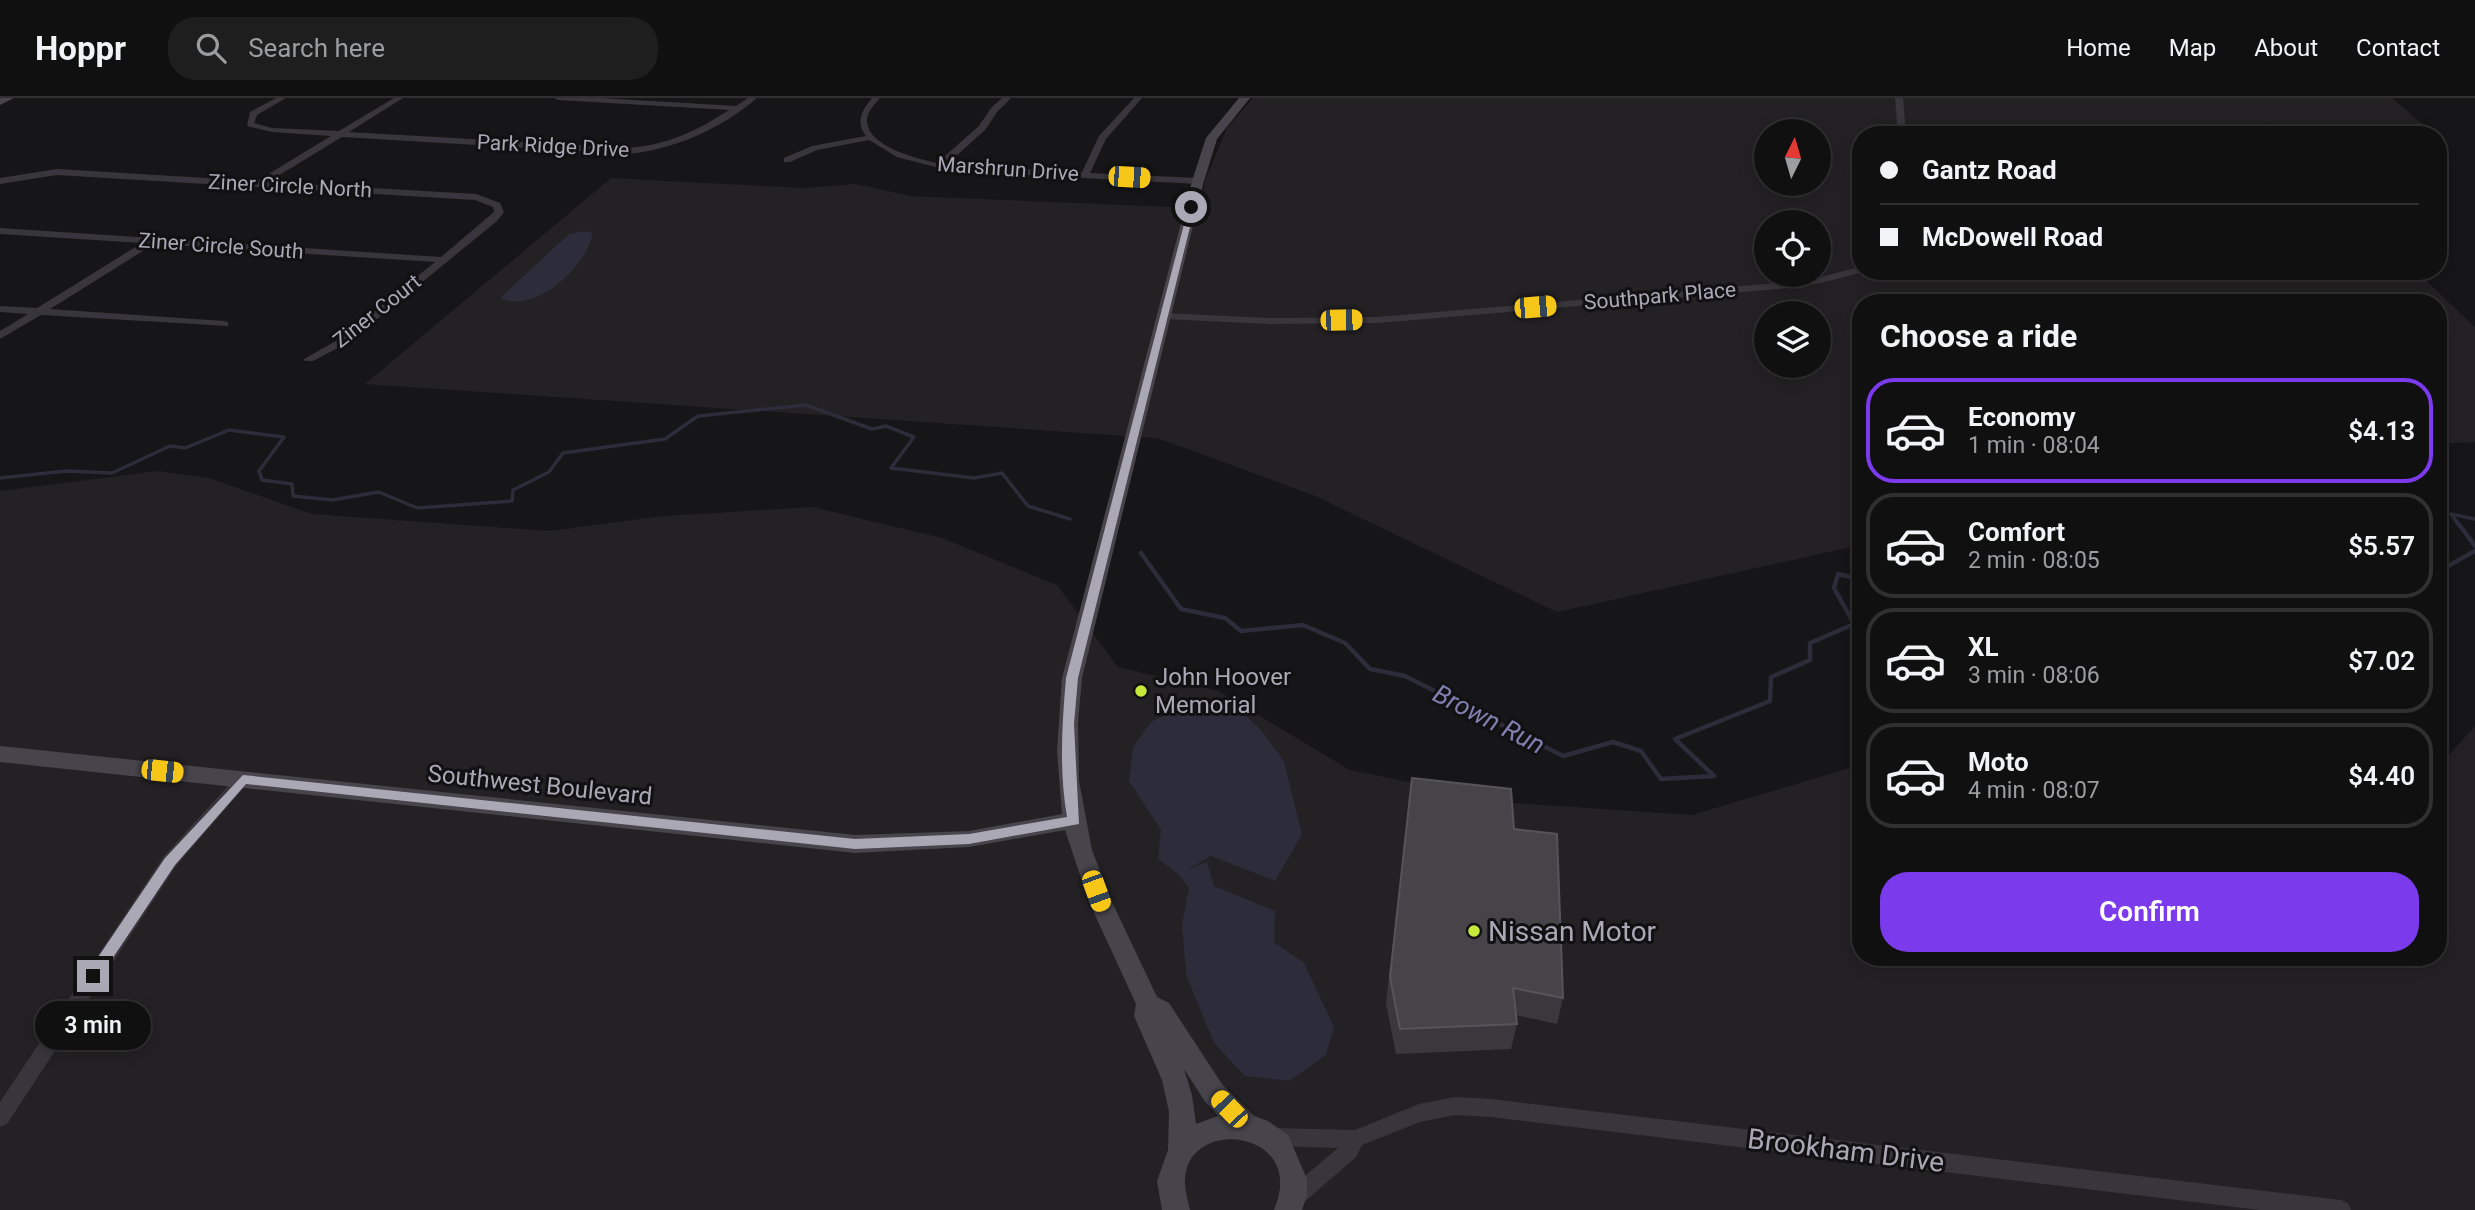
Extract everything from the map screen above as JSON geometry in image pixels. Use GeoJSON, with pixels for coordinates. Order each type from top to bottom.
{"type":"FeatureCollection","features":[{"type":"Feature","properties":{"kind":"main road"},"geometry":{"type":"LineString","coordinates":[[0,102],[9,98]]}},
{"type":"Feature","properties":{"kind":"main road"},"geometry":{"type":"LineString","coordinates":[[1245,98],[1212,138],[1198,181],[1072,678],[1068,724],[1069,794],[1074,820],[1102,908],[1148,1004],[1160,1011],[1213,1092],[1245,1125],[1270,1137],[1289,1161],[1294,1178],[1291,1204]]}},
{"type":"Feature","properties":{"kind":"main road","name":"Southwest Boulevard"},"geometry":{"type":"LineString","coordinates":[[0,754],[855,844],[969,839],[1074,820]]}},
{"type":"Feature","properties":{"kind":"main road"},"geometry":{"type":"LineString","coordinates":[[1148,1004],[1146,1016],[1178,1085],[1183,1106],[1181,1150]]}},
{"type":"Feature","properties":{"kind":"main road"},"geometry":{"type":"LineString","coordinates":[[1176,1210],[1171,1187],[1173,1166],[1181,1150],[1201,1133],[1219,1126],[1245,1125]]}},
{"type":"Feature","properties":{"kind":"street","name":"Park Ridge Drive"},"geometry":{"type":"LineString","coordinates":[[282,98],[253,114],[250,124],[264,130],[642,150],[683,142],[754,98]]}},
{"type":"Feature","properties":{"kind":"street"},"geometry":{"type":"LineString","coordinates":[[260,184],[398,98]]}},
{"type":"Feature","properties":{"kind":"street"},"geometry":{"type":"LineString","coordinates":[[558,98],[738,108]]}},
{"type":"Feature","properties":{"kind":"street"},"geometry":{"type":"LineString","coordinates":[[787,160],[815,148],[869,138],[863,121],[867,106],[876,98]]}},
{"type":"Feature","properties":{"kind":"street"},"geometry":{"type":"LineString","coordinates":[[939,166],[982,128],[994,110],[1007,98]]}},
{"type":"Feature","properties":{"kind":"street"},"geometry":{"type":"LineString","coordinates":[[1085,175],[1102,138],[1138,98]]}},
{"type":"Feature","properties":{"kind":"street"},"geometry":{"type":"LineString","coordinates":[[1899,98],[1901,126]]}},
{"type":"Feature","properties":{"kind":"street","name":"Marshrun Drive"},"geometry":{"type":"LineString","coordinates":[[869,138],[898,155],[939,166],[1198,181]]}},
{"type":"Feature","properties":{"kind":"street","name":"Ziner Circle North"},"geometry":{"type":"LineString","coordinates":[[0,181],[57,172],[476,197],[497,205],[499,212],[494,219],[443,260]]}},
{"type":"Feature","properties":{"kind":"street","name":"Ziner Circle South"},"geometry":{"type":"LineString","coordinates":[[0,231],[443,260]]}},
{"type":"Feature","properties":{"kind":"street"},"geometry":{"type":"LineString","coordinates":[[0,336],[152,241]]}},
{"type":"Feature","properties":{"kind":"street","name":"Ziner Court"},"geometry":{"type":"LineString","coordinates":[[309,359],[345,340],[443,260]]}},
{"type":"Feature","properties":{"kind":"street","name":"Southpark Place"},"geometry":{"type":"LineString","coordinates":[[1164,316],[1269,321],[1389,319],[1778,286],[1852,272]]}},
{"type":"Feature","properties":{"kind":"street"},"geometry":{"type":"LineString","coordinates":[[0,309],[224,324]]}},
{"type":"Feature","properties":{"kind":"street"},"geometry":{"type":"LineString","coordinates":[[0,1118],[170,861],[243,779]]}},
{"type":"Feature","properties":{"kind":"street","name":"Brookham Drive"},"geometry":{"type":"LineString","coordinates":[[1270,1137],[1355,1139],[1419,1113],[1455,1106],[1491,1108],[2341,1210]]}},
{"type":"Feature","properties":{"kind":"street","name":"Brookham Drive"},"geometry":{"type":"LineString","coordinates":[[1291,1204],[1349,1151],[1355,1139]]}},
{"type":"Feature","properties":{"kind":"shaded area"},"geometry":{"type":"Polygon","coordinates":[[[1253,98],[2392,98],[2425,126],[2293,126],[2262,123],[2264,126],[1852,126],[1852,280],[2425,280],[2440,294],[1852,294],[1852,547],[1557,612],[1313,495],[1157,438],[365,384],[611,178],[804,188],[855,184],[910,196],[1199,208],[1206,178],[1227,128],[1253,98]]]}},
{"type":"Feature","properties":{"kind":"shaded area"},"geometry":{"type":"Polygon","coordinates":[[[2447,300],[2475,327],[2475,442],[2447,444],[2447,300]]]}},
{"type":"Feature","properties":{"kind":"shaded area"},"geometry":{"type":"Polygon","coordinates":[[[158,471],[209,478],[312,514],[549,531],[663,516],[812,507],[942,538],[1057,585],[1118,667],[1218,691],[1350,770],[1513,803],[1692,815],[1852,767],[1852,966],[2447,966],[2447,757],[2475,726],[2475,1210],[0,1210],[0,491],[158,471]]]}},
{"type":"Feature","properties":{"kind":"water"},"geometry":{"type":"Polygon","coordinates":[[[586,231],[593,233],[589,246],[570,273],[558,284],[529,300],[500,298],[569,234],[586,231]]]}},
{"type":"Feature","properties":{"kind":"water"},"geometry":{"type":"Polygon","coordinates":[[[1238,708],[1261,730],[1284,761],[1302,834],[1275,881],[1211,856],[1187,870],[1207,862],[1214,886],[1275,911],[1274,942],[1304,963],[1334,1027],[1326,1055],[1289,1081],[1245,1076],[1214,1043],[1186,975],[1182,924],[1189,888],[1178,874],[1158,859],[1161,830],[1129,781],[1133,747],[1151,722],[1173,711],[1238,708]]]}},
{"type":"Feature","properties":{"kind":"building","name":"Nissan Motor"},"geometry":{"type":"Polygon","coordinates":[[[1412,778],[1511,789],[1514,829],[1557,834],[1563,998],[1513,988],[1517,1024],[1400,1029],[1390,977],[1412,778]]]}},
{"type":"Feature","properties":{"kind":"waterway","name":"Brown Run"},"geometry":{"type":"LineString","coordinates":[[0,478],[66,471],[112,473],[170,446],[185,448],[229,430],[284,437],[259,471],[262,480],[292,484],[293,496],[332,500],[379,492],[417,508],[512,501],[513,490],[549,472],[563,453],[665,439],[698,416],[806,405],[872,429],[886,426],[914,437],[891,468],[974,478],[1002,473],[1028,506],[1070,519]]}},
{"type":"Feature","properties":{"kind":"waterway","name":"Brown Run"},"geometry":{"type":"LineString","coordinates":[[2458,524],[2451,514],[2475,519]]}},
{"type":"Feature","properties":{"kind":"waterway","name":"Brown Run"},"geometry":{"type":"LineString","coordinates":[[2457,522],[2475,546]]}},
{"type":"Feature","properties":{"kind":"waterway","name":"Brown Run"},"geometry":{"type":"LineString","coordinates":[[2447,566],[2475,551]]}},
{"type":"Feature","properties":{"kind":"waterway","name":"Brown Run"},"geometry":{"type":"LineString","coordinates":[[1141,553],[1181,609],[1225,618],[1241,631],[1303,625],[1345,643],[1370,669],[1405,676],[1563,756],[1613,742],[1641,751],[1661,779],[1714,776],[1675,739],[1770,701],[1771,677],[1810,660],[1810,643],[1852,625]]}},
{"type":"Feature","properties":{"kind":"waterway","name":"Brown Run"},"geometry":{"type":"LineString","coordinates":[[1852,577],[1838,574],[1834,588],[1852,620]]}},
{"type":"Feature","properties":{"kind":"place","name":"John Hoover Memorial"},"geometry":{"type":"Point","coordinates":[1141,691]}},
{"type":"Feature","properties":{"kind":"place","name":"Nissan Motor"},"geometry":{"type":"Point","coordinates":[1474,931]}},
{"type":"Feature","properties":{"kind":"route"},"geometry":{"type":"LineString","coordinates":[[93,976],[170,861],[243,779],[855,844],[969,839],[1074,820],[1069,794],[1068,724],[1072,678],[1191,207]]}}]}
